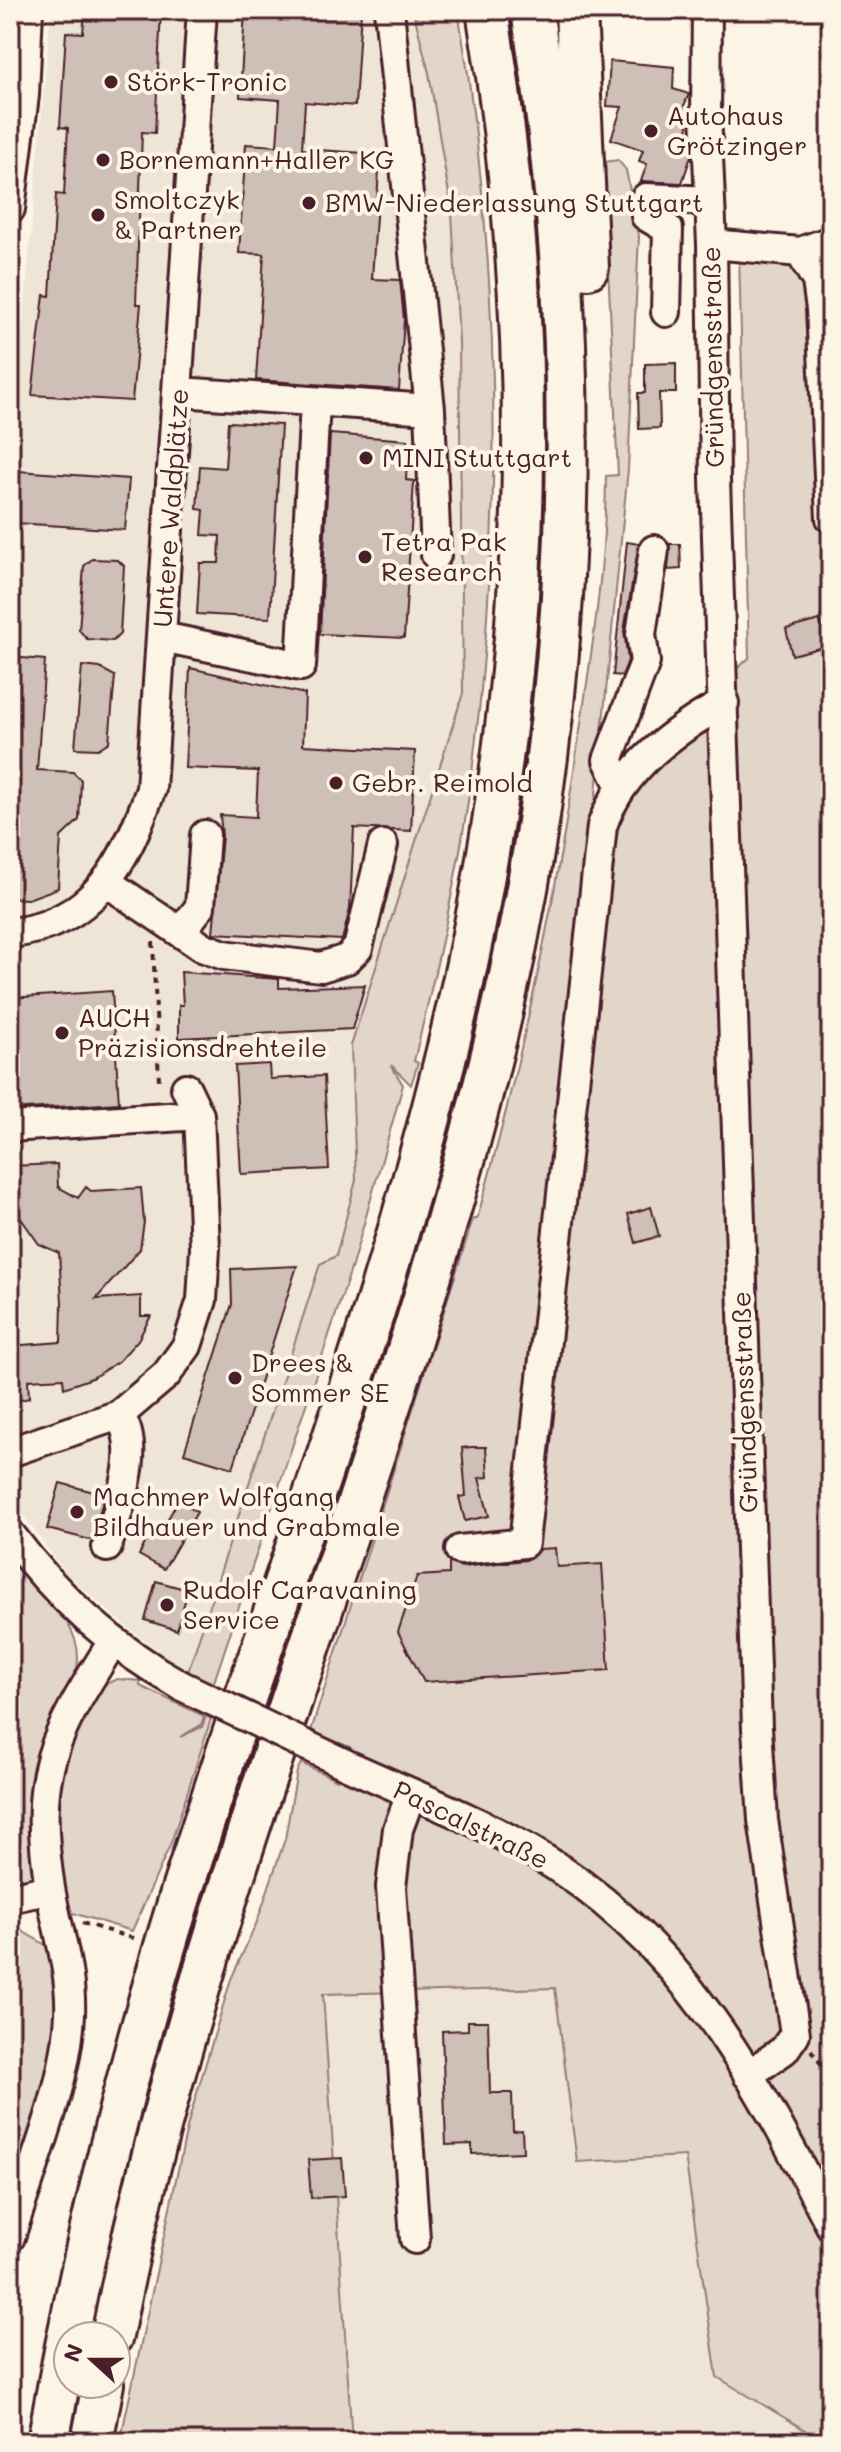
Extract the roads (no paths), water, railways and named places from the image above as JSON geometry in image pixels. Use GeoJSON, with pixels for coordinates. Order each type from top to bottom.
{"type":"FeatureCollection","features":[{"type":"Feature","properties":{"kind":"highway"},"geometry":{"type":"LineString","coordinates":[[48,2442],[81,2270],[121,2100],[164,1947],[404,1209],[445,1059],[481,894],[518,627],[525,472],[524,345],[517,230],[505,123],[487,10]]}},
{"type":"Feature","properties":{"kind":"highway"},"geometry":{"type":"LineString","coordinates":[[116,2320],[144,2190],[203,1975],[405,1360],[489,1069],[535,851],[552,738],[565,589],[569,469],[565,290],[549,123],[532,10]]}},
{"type":"Feature","properties":{"kind":"highway"},"geometry":{"type":"LineString","coordinates":[[569,469],[593,386],[576,10]]}},
{"type":"Feature","properties":{"kind":"highway"},"geometry":{"type":"LineString","coordinates":[[92,2442],[100,2400]]}},
{"type":"Feature","properties":{"kind":"street"},"geometry":{"type":"LineString","coordinates":[[10,209],[24,95],[28,10]]}},
{"type":"Feature","properties":{"kind":"street","name":"Untere Waldplätze"},"geometry":{"type":"LineString","coordinates":[[10,933],[38,931],[81,907],[108,883],[135,834],[151,789],[202,10]]}},
{"type":"Feature","properties":{"kind":"street"},"geometry":{"type":"LineString","coordinates":[[389,10],[430,409],[436,555]]}},
{"type":"Feature","properties":{"kind":"street","name":"Gründgensstraße"},"geometry":{"type":"LineString","coordinates":[[707,10],[706,114],[712,244],[715,479],[757,1728],[763,1820],[795,2034],[784,2050],[748,2075]]}},
{"type":"Feature","properties":{"kind":"street"},"geometry":{"type":"LineString","coordinates":[[666,312],[668,229],[646,216],[646,198],[710,201]]}},
{"type":"Feature","properties":{"kind":"street"},"geometry":{"type":"LineString","coordinates":[[712,244],[800,252],[830,239]]}},
{"type":"Feature","properties":{"kind":"street"},"geometry":{"type":"LineString","coordinates":[[800,252],[817,281],[821,309],[831,518]]}},
{"type":"Feature","properties":{"kind":"street"},"geometry":{"type":"LineString","coordinates":[[179,392],[430,409]]}},
{"type":"Feature","properties":{"kind":"street"},"geometry":{"type":"LineString","coordinates":[[162,637],[301,666],[315,402]]}},
{"type":"Feature","properties":{"kind":"street"},"geometry":{"type":"LineString","coordinates":[[620,785],[608,760],[645,662],[641,634],[654,550]]}},
{"type":"Feature","properties":{"kind":"street"},"geometry":{"type":"LineString","coordinates":[[460,1550],[524,1543],[597,847],[610,803],[620,785],[668,739],[724,703]]}},
{"type":"Feature","properties":{"kind":"street"},"geometry":{"type":"LineString","coordinates":[[181,931],[200,907],[205,835]]}},
{"type":"Feature","properties":{"kind":"street"},"geometry":{"type":"LineString","coordinates":[[108,883],[202,947],[224,955],[311,967],[335,964],[358,948],[363,936],[383,845]]}},
{"type":"Feature","properties":{"kind":"street"},"geometry":{"type":"LineString","coordinates":[[10,1452],[119,1415],[143,1398],[166,1375],[187,1346],[202,1300],[211,1215],[199,1115],[173,1085]]}},
{"type":"Feature","properties":{"kind":"street"},"geometry":{"type":"LineString","coordinates":[[10,1127],[199,1115]]}},
{"type":"Feature","properties":{"kind":"street"},"geometry":{"type":"LineString","coordinates":[[107,1547],[129,1457],[127,1427],[119,1415]]}},
{"type":"Feature","properties":{"kind":"street","name":"Pascalstraße"},"geometry":{"type":"LineString","coordinates":[[10,1534],[72,1608],[112,1643],[182,1686],[530,1851],[612,1907],[660,1951],[712,2016],[831,2226]]}},
{"type":"Feature","properties":{"kind":"street"},"geometry":{"type":"LineString","coordinates":[[10,2237],[59,2078],[71,2015],[59,1923],[50,1889],[44,1806],[49,1761],[80,1691],[112,1643]]}},
{"type":"Feature","properties":{"kind":"street"},"geometry":{"type":"LineString","coordinates":[[411,1794],[398,1829],[391,1887],[415,2239]]}},
{"type":"Feature","properties":{"kind":"street"},"geometry":{"type":"LineString","coordinates":[[10,1898],[50,1889]]}},
{"type":"Feature","properties":{"kind":"place","name":"Störk-Tronic"},"geometry":{"type":"Point","coordinates":[111,82]}},
{"type":"Feature","properties":{"kind":"place","name":"Autohaus Grötzinger"},"geometry":{"type":"Point","coordinates":[651,131]}},
{"type":"Feature","properties":{"kind":"place","name":"Bornemann+Haller KG"},"geometry":{"type":"Point","coordinates":[103,160]}},
{"type":"Feature","properties":{"kind":"place","name":"BMW-Niederlassung Stuttgart"},"geometry":{"type":"Point","coordinates":[309,203]}},
{"type":"Feature","properties":{"kind":"place","name":"Smoltczyk & Partner"},"geometry":{"type":"Point","coordinates":[98,215]}},
{"type":"Feature","properties":{"kind":"place","name":"MINI Stuttgart"},"geometry":{"type":"Point","coordinates":[366,458]}},
{"type":"Feature","properties":{"kind":"place","name":"Tetra Pak Research"},"geometry":{"type":"Point","coordinates":[365,557]}},
{"type":"Feature","properties":{"kind":"place","name":"Gebr. Reimold"},"geometry":{"type":"Point","coordinates":[336,783]}},
{"type":"Feature","properties":{"kind":"place","name":"AUCH Präzisionsdrehteile"},"geometry":{"type":"Point","coordinates":[62,1033]}},
{"type":"Feature","properties":{"kind":"place","name":"Drees & Sommer SE"},"geometry":{"type":"Point","coordinates":[235,1378]}},
{"type":"Feature","properties":{"kind":"place","name":"Machmer Wolfgang Bildhauer und Grabmale"},"geometry":{"type":"Point","coordinates":[77,1512]}},
{"type":"Feature","properties":{"kind":"place","name":"Rudolf Caravaning Service"},"geometry":{"type":"Point","coordinates":[167,1605]}}]}
